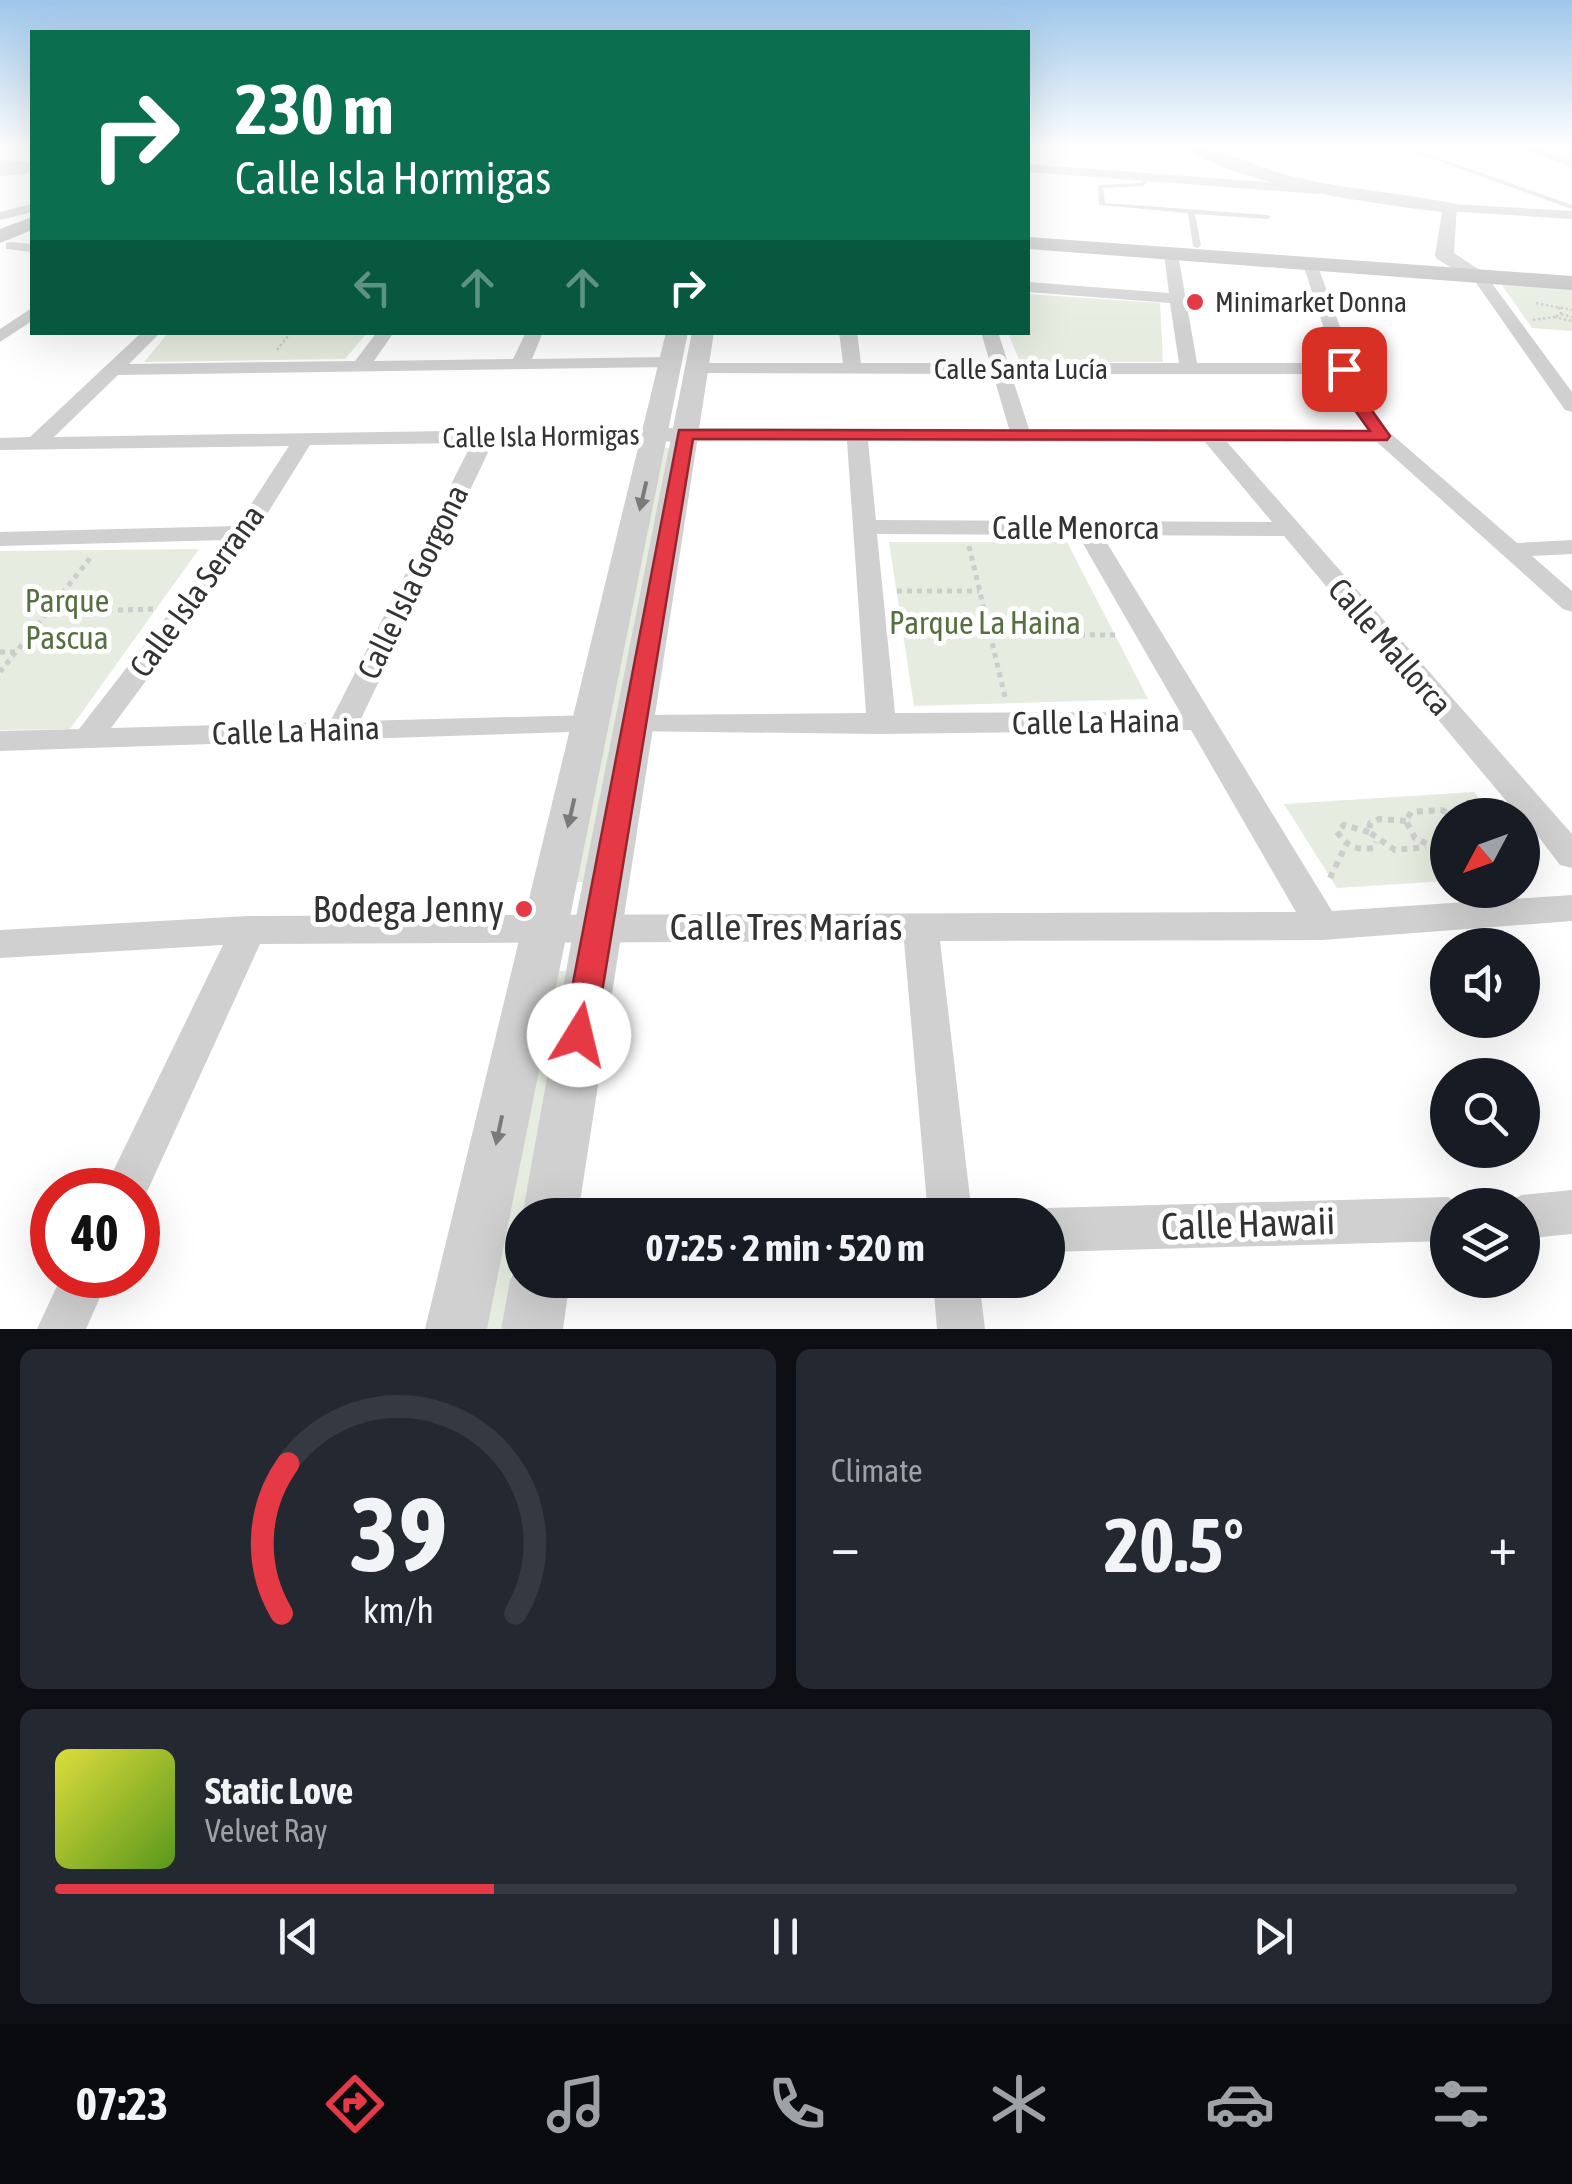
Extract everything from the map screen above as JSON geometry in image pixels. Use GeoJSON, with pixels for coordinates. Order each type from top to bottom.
{"type":"FeatureCollection","features":[{"type":"Feature","properties":{"kind":"main road"},"geometry":{"type":"LineString","coordinates":[[11,245],[30,225]]}},
{"type":"Feature","properties":{"kind":"main road"},"geometry":{"type":"LineString","coordinates":[[1030,235],[1572,273]]}},
{"type":"Feature","properties":{"kind":"main road"},"geometry":{"type":"LineString","coordinates":[[1030,244],[1480,276],[1565,291]]}},
{"type":"Feature","properties":{"kind":"street"},"geometry":{"type":"LineString","coordinates":[[1451,208],[1572,215]]}},
{"type":"Feature","properties":{"kind":"street"},"geometry":{"type":"LineString","coordinates":[[1451,208],[1444,255],[1480,276],[1572,406]]}},
{"type":"Feature","properties":{"kind":"street"},"geometry":{"type":"LineString","coordinates":[[0,219],[30,223]]}},
{"type":"Feature","properties":{"kind":"street"},"geometry":{"type":"LineString","coordinates":[[1171,254],[1189,370]]}},
{"type":"Feature","properties":{"kind":"street"},"geometry":{"type":"LineString","coordinates":[[1311,264],[1357,402],[1382,436],[1572,604]]}},
{"type":"Feature","properties":{"kind":"street"},"geometry":{"type":"LineString","coordinates":[[1030,287],[1178,299]]}},
{"type":"Feature","properties":{"kind":"street"},"geometry":{"type":"LineString","coordinates":[[0,337],[30,314]]}},
{"type":"Feature","properties":{"kind":"street"},"geometry":{"type":"LineString","coordinates":[[36,443],[150,335]]}},
{"type":"Feature","properties":{"kind":"street"},"geometry":{"type":"LineString","coordinates":[[361,366],[384,335]]}},
{"type":"Feature","properties":{"kind":"street"},"geometry":{"type":"LineString","coordinates":[[520,364],[534,335]]}},
{"type":"Feature","properties":{"kind":"street"},"geometry":{"type":"LineString","coordinates":[[848,335],[853,368]]}},
{"type":"Feature","properties":{"kind":"street"},"geometry":{"type":"LineString","coordinates":[[990,335],[1022,435]]}},
{"type":"Feature","properties":{"kind":"street"},"geometry":{"type":"LineString","coordinates":[[553,1198],[633,724],[671,434],[687,349]]}},
{"type":"Feature","properties":{"kind":"street","name":"Calle Santa Lucía"},"geometry":{"type":"LineString","coordinates":[[112,370],[520,364],[687,349],[853,368],[1344,369]]}},
{"type":"Feature","properties":{"kind":"street"},"geometry":{"type":"LineString","coordinates":[[456,1329],[543,927],[592,724],[671,434]]}},
{"type":"Feature","properties":{"kind":"street","name":"Calle Isla Hormigas"},"geometry":{"type":"LineString","coordinates":[[0,444],[671,434],[1382,436]]}},
{"type":"Feature","properties":{"kind":"street"},"geometry":{"type":"LineString","coordinates":[[856,435],[881,725]]}},
{"type":"Feature","properties":{"kind":"street","name":"Calle Isla Gorgona"},"geometry":{"type":"LineString","coordinates":[[341,729],[486,436]]}},
{"type":"Feature","properties":{"kind":"street","name":"Calle Mallorca"},"geometry":{"type":"LineString","coordinates":[[1210,436],[1572,856]]}},
{"type":"Feature","properties":{"kind":"street","name":"Calle Isla Serrana"},"geometry":{"type":"LineString","coordinates":[[88,738],[244,533],[302,441]]}},
{"type":"Feature","properties":{"kind":"street","name":"Calle Menorca"},"geometry":{"type":"LineString","coordinates":[[865,527],[1288,529]]}},
{"type":"Feature","properties":{"kind":"street"},"geometry":{"type":"LineString","coordinates":[[1086,528],[1322,926]]}},
{"type":"Feature","properties":{"kind":"street"},"geometry":{"type":"LineString","coordinates":[[0,539],[244,533]]}},
{"type":"Feature","properties":{"kind":"street"},"geometry":{"type":"LineString","coordinates":[[1511,550],[1572,547]]}},
{"type":"Feature","properties":{"kind":"street","name":"Calle La Haina"},"geometry":{"type":"LineString","coordinates":[[633,724],[1200,721]]}},
{"type":"Feature","properties":{"kind":"street","name":"Calle La Haina"},"geometry":{"type":"LineString","coordinates":[[0,741],[592,724]]}},
{"type":"Feature","properties":{"kind":"street","name":"Calle Tres Marías"},"geometry":{"type":"LineString","coordinates":[[0,944],[248,930],[1322,926],[1572,908]]}},
{"type":"Feature","properties":{"kind":"street"},"geometry":{"type":"LineString","coordinates":[[921,927],[948,1198]]}},
{"type":"Feature","properties":{"kind":"street"},"geometry":{"type":"LineString","coordinates":[[136,1168],[248,930]]}},
{"type":"Feature","properties":{"kind":"street"},"geometry":{"type":"LineString","coordinates":[[1540,1215],[1572,1212]]}},
{"type":"Feature","properties":{"kind":"street","name":"Calle Hawaii"},"geometry":{"type":"LineString","coordinates":[[1065,1230],[1430,1219]]}},
{"type":"Feature","properties":{"kind":"street"},"geometry":{"type":"LineString","coordinates":[[62,1329],[76,1298]]}},
{"type":"Feature","properties":{"kind":"street"},"geometry":{"type":"LineString","coordinates":[[532,1329],[537,1298]]}},
{"type":"Feature","properties":{"kind":"street"},"geometry":{"type":"LineString","coordinates":[[958,1298],[961,1329]]}},
{"type":"Feature","properties":{"kind":"lane"},"geometry":{"type":"LineString","coordinates":[[1136,208],[1268,217]]}},
{"type":"Feature","properties":{"kind":"lane"},"geometry":{"type":"LineString","coordinates":[[1191,213],[1197,246]]}},
{"type":"Feature","properties":{"kind":"path"},"geometry":{"type":"LineString","coordinates":[[1560,311],[1565,291]]}},
{"type":"Feature","properties":{"kind":"path"},"geometry":{"type":"LineString","coordinates":[[1525,301],[1560,311],[1572,319]]}},
{"type":"Feature","properties":{"kind":"path"},"geometry":{"type":"LineString","coordinates":[[1554,318],[1560,311],[1572,310]]}},
{"type":"Feature","properties":{"kind":"path"},"geometry":{"type":"LineString","coordinates":[[1527,321],[1572,319]]}},
{"type":"Feature","properties":{"kind":"path"},"geometry":{"type":"LineString","coordinates":[[0,672],[106,536]]}},
{"type":"Feature","properties":{"kind":"path"},"geometry":{"type":"LineString","coordinates":[[968,542],[1007,704]]}},
{"type":"Feature","properties":{"kind":"path"},"geometry":{"type":"LineString","coordinates":[[897,591],[980,591]]}},
{"type":"Feature","properties":{"kind":"path"},"geometry":{"type":"LineString","coordinates":[[48,612],[188,607]]}},
{"type":"Feature","properties":{"kind":"path"},"geometry":{"type":"LineString","coordinates":[[990,634],[1114,635]]}},
{"type":"Feature","properties":{"kind":"path"},"geometry":{"type":"LineString","coordinates":[[0,652],[16,652]]}},
{"type":"Feature","properties":{"kind":"path"},"geometry":{"type":"LineString","coordinates":[[1430,811],[1411,812],[1406,821],[1408,832],[1430,848]]}},
{"type":"Feature","properties":{"kind":"path"},"geometry":{"type":"LineString","coordinates":[[1368,832],[1370,823],[1379,818],[1406,821]]}},
{"type":"Feature","properties":{"kind":"path"},"geometry":{"type":"LineString","coordinates":[[1376,842],[1373,848],[1362,850],[1346,845],[1337,832],[1344,825],[1368,832],[1376,842],[1403,852],[1426,847]]}},
{"type":"Feature","properties":{"kind":"path"},"geometry":{"type":"LineString","coordinates":[[1330,878],[1346,845]]}},
{"type":"Feature","properties":{"kind":"green space"},"geometry":{"type":"Polygon","coordinates":[[[1499,281],[1572,286],[1572,331],[1532,328],[1499,281]]]}},
{"type":"Feature","properties":{"kind":"green space"},"geometry":{"type":"Polygon","coordinates":[[[1030,294],[1160,303],[1163,362],[1020,362],[1009,335],[1030,335],[1030,294]]]}},
{"type":"Feature","properties":{"kind":"green space"},"geometry":{"type":"Polygon","coordinates":[[[166,335],[365,335],[345,359],[144,362],[166,335]]]}},
{"type":"Feature","properties":{"kind":"green space"},"geometry":{"type":"Polygon","coordinates":[[[660,448],[674,448],[591,882],[567,882],[660,448]]]}},
{"type":"Feature","properties":{"kind":"green space","name":"Parque La Haina"},"geometry":{"type":"Polygon","coordinates":[[[889,542],[1067,542],[1148,699],[914,706],[889,542]]]}},
{"type":"Feature","properties":{"kind":"green space","name":"Parque Pascua"},"geometry":{"type":"Polygon","coordinates":[[[199,549],[70,729],[0,730],[0,551],[199,549]]]}},
{"type":"Feature","properties":{"kind":"green space"},"geometry":{"type":"Polygon","coordinates":[[[1474,792],[1479,798],[1430,798],[1430,882],[1337,888],[1284,804],[1474,792]]]}},
{"type":"Feature","properties":{"kind":"green space"},"geometry":{"type":"Polygon","coordinates":[[[546,971],[569,971],[526,1198],[505,1198],[507,1298],[501,1329],[472,1329],[546,971]]]}},
{"type":"Feature","properties":{"kind":"place","name":"Minimarket Donna"},"geometry":{"type":"Point","coordinates":[1195,302]}},
{"type":"Feature","properties":{"kind":"place","name":"Bodega Jenny"},"geometry":{"type":"Point","coordinates":[524,909]}},
{"type":"Feature","properties":{"kind":"route"},"geometry":{"type":"LineString","coordinates":[[579,1035],[685,434],[1382,436],[1357,402],[1344,369]]}}]}
